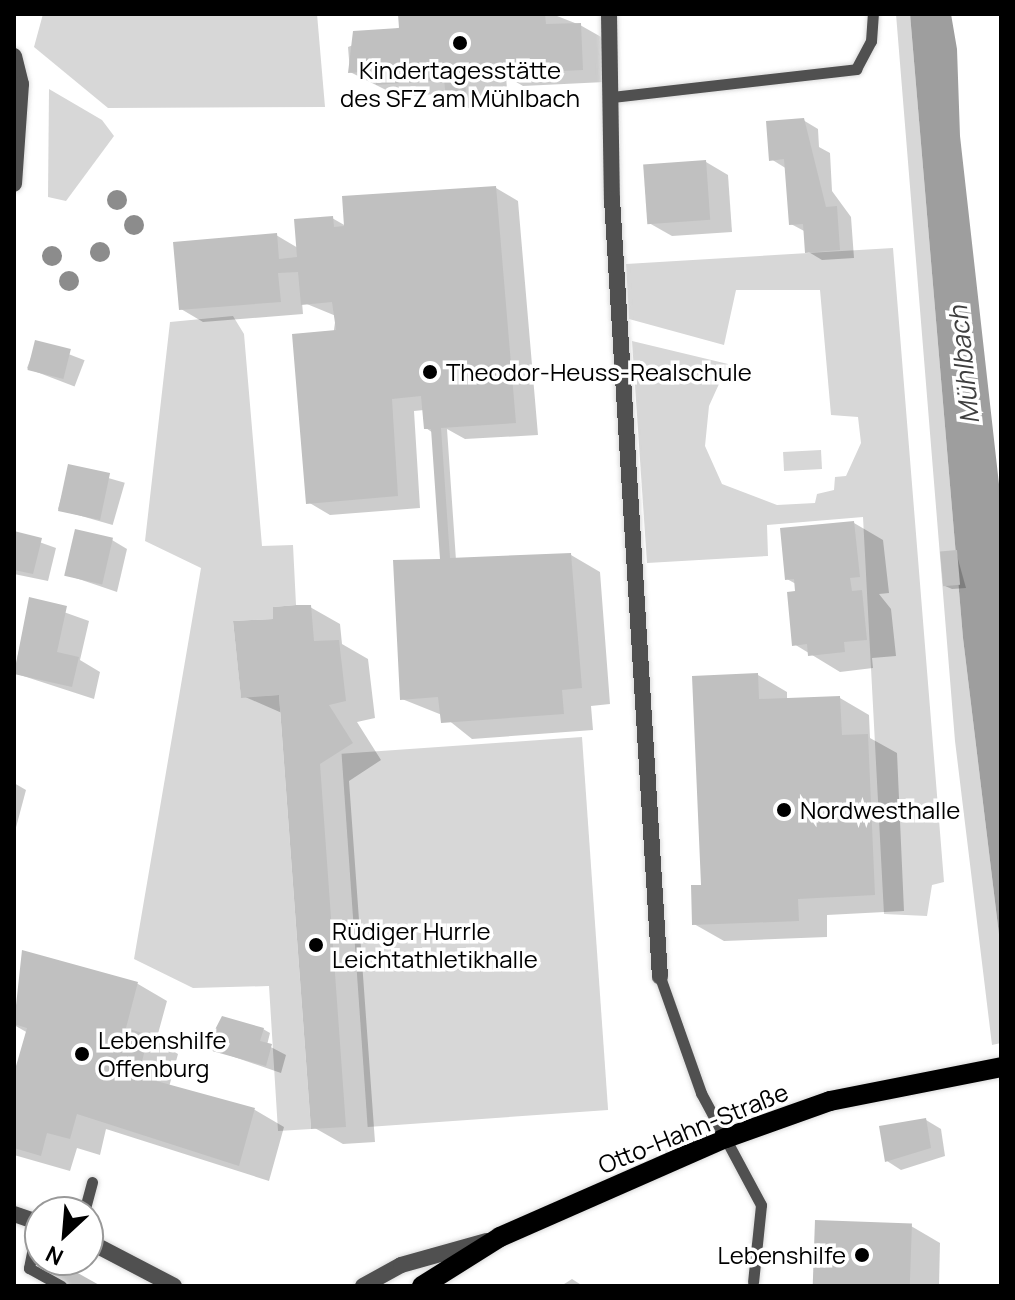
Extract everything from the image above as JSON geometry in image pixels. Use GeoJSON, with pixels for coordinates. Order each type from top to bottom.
{"type":"FeatureCollection","features":[{"type":"Feature","properties":{"kind":"main road","name":"Otto-Hahn-Straße"},"geometry":{"type":"LineString","coordinates":[[422,1286],[500,1237],[726,1138],[830,1101],[964,1070],[1001,1067]]}},
{"type":"Feature","properties":{"kind":"street"},"geometry":{"type":"LineString","coordinates":[[609,14],[612,199],[660,977]]}},
{"type":"Feature","properties":{"kind":"street"},"geometry":{"type":"LineString","coordinates":[[14,56],[21,84],[14,184]]}},
{"type":"Feature","properties":{"kind":"street"},"geometry":{"type":"LineString","coordinates":[[363,1286],[401,1265],[500,1237]]}},
{"type":"Feature","properties":{"kind":"street"},"geometry":{"type":"LineString","coordinates":[[104,1251],[149,1279],[174,1286]]}},
{"type":"Feature","properties":{"kind":"lane"},"geometry":{"type":"LineString","coordinates":[[612,97],[856,69],[868,50],[873,14]]}},
{"type":"Feature","properties":{"kind":"lane"},"geometry":{"type":"LineString","coordinates":[[660,977],[701,1093],[761,1205],[753,1282]]}},
{"type":"Feature","properties":{"kind":"lane"},"geometry":{"type":"LineString","coordinates":[[88,1196],[92,1182]]}},
{"type":"Feature","properties":{"kind":"lane"},"geometry":{"type":"LineString","coordinates":[[43,1276],[61,1286]]}},
{"type":"Feature","properties":{"kind":"shaded area"},"geometry":{"type":"Polygon","coordinates":[[[43,14],[317,14],[325,107],[108,108],[34,47],[43,14]]]}},
{"type":"Feature","properties":{"kind":"shaded area"},"geometry":{"type":"Polygon","coordinates":[[[896,14],[910,14],[963,638],[1001,951],[1001,1043],[992,1045],[955,741],[896,14]]]}},
{"type":"Feature","properties":{"kind":"shaded area"},"geometry":{"type":"Polygon","coordinates":[[[49,89],[102,120],[114,136],[66,201],[48,197],[49,89]]]}},
{"type":"Feature","properties":{"kind":"shaded area"},"geometry":{"type":"Polygon","coordinates":[[[893,248],[944,882],[932,885],[927,916],[884,914],[863,517],[767,525],[768,556],[647,563],[632,341],[728,364],[709,406],[705,446],[722,484],[777,505],[815,503],[817,494],[834,490],[835,477],[846,476],[861,443],[858,417],[831,415],[820,290],[736,290],[724,345],[629,319],[626,264],[893,248]]]}},
{"type":"Feature","properties":{"kind":"shaded area"},"geometry":{"type":"Polygon","coordinates":[[[233,316],[244,334],[262,546],[293,545],[296,605],[273,607],[273,619],[233,621],[241,697],[279,695],[311,1129],[278,1131],[269,986],[193,988],[134,959],[201,568],[145,541],[170,322],[233,316]]]}},
{"type":"Feature","properties":{"kind":"shaded area"},"geometry":{"type":"Polygon","coordinates":[[[821,450],[822,469],[784,471],[783,452],[821,450]]]}},
{"type":"Feature","properties":{"kind":"shaded area"},"geometry":{"type":"Polygon","coordinates":[[[582,737],[608,1110],[368,1127],[342,754],[582,737]]]}},
{"type":"Feature","properties":{"kind":"water","name":"Mühlbach"},"geometry":{"type":"Polygon","coordinates":[[[910,14],[951,14],[957,49],[960,136],[1001,502],[1001,951],[963,638],[910,14]]]}},
{"type":"Feature","properties":{"kind":"building"},"geometry":{"type":"Polygon","coordinates":[[[398,14],[545,14],[546,24],[581,23],[583,70],[498,74],[498,63],[484,64],[485,77],[465,79],[466,96],[446,97],[444,80],[376,85],[375,71],[348,73],[353,31],[399,28],[398,14]]]}},
{"type":"Feature","properties":{"kind":"building"},"geometry":{"type":"Polygon","coordinates":[[[804,118],[826,207],[837,206],[840,250],[805,253],[803,224],[789,225],[784,159],[769,161],[766,121],[804,118]]]}},
{"type":"Feature","properties":{"kind":"building"},"geometry":{"type":"Polygon","coordinates":[[[706,160],[710,220],[647,224],[643,164],[706,160]]]}},
{"type":"Feature","properties":{"kind":"building"},"geometry":{"type":"Polygon","coordinates":[[[496,186],[516,423],[441,428],[450,558],[571,553],[582,688],[562,690],[564,714],[441,723],[438,697],[400,700],[393,560],[440,559],[431,429],[424,429],[421,396],[392,399],[398,496],[306,504],[292,334],[336,330],[332,302],[301,305],[298,272],[278,273],[281,302],[179,310],[173,242],[277,233],[279,259],[297,257],[294,219],[333,216],[334,227],[344,226],[342,196],[496,186]]]}},
{"type":"Feature","properties":{"kind":"building"},"geometry":{"type":"Polygon","coordinates":[[[35,340],[71,349],[63,379],[28,370],[35,340]]]}},
{"type":"Feature","properties":{"kind":"building"},"geometry":{"type":"Polygon","coordinates":[[[68,464],[110,473],[100,520],[58,511],[68,464]]]}},
{"type":"Feature","properties":{"kind":"building"},"geometry":{"type":"Polygon","coordinates":[[[854,521],[860,577],[850,578],[852,591],[862,590],[867,640],[844,642],[845,652],[808,656],[807,644],[792,646],[787,592],[795,591],[794,579],[785,580],[780,528],[854,521]]]}},
{"type":"Feature","properties":{"kind":"building"},"geometry":{"type":"Polygon","coordinates":[[[75,529],[113,538],[102,585],[64,576],[75,529]]]}},
{"type":"Feature","properties":{"kind":"building"},"geometry":{"type":"Polygon","coordinates":[[[14,531],[42,538],[33,574],[14,570],[14,531]]]}},
{"type":"Feature","properties":{"kind":"building"},"geometry":{"type":"Polygon","coordinates":[[[957,550],[960,585],[943,586],[940,551],[957,550]]]}},
{"type":"Feature","properties":{"kind":"building"},"geometry":{"type":"Polygon","coordinates":[[[29,597],[67,606],[57,652],[79,657],[72,687],[14,674],[29,597]]]}},
{"type":"Feature","properties":{"kind":"building","name":"Rüdiger Hurrle Leichtathletikhalle"},"geometry":{"type":"Polygon","coordinates":[[[311,605],[314,641],[339,640],[346,701],[329,705],[353,743],[320,764],[346,1127],[311,1129],[279,695],[241,698],[233,621],[273,619],[273,607],[311,605]]]}},
{"type":"Feature","properties":{"kind":"building","name":"Nordwesthalle"},"geometry":{"type":"Polygon","coordinates":[[[758,673],[759,699],[840,696],[842,735],[868,734],[875,895],[798,899],[799,921],[692,925],[691,885],[701,885],[692,676],[758,673]]]}},
{"type":"Feature","properties":{"kind":"building","name":"Lebenshilfe Offenburg"},"geometry":{"type":"Polygon","coordinates":[[[22,950],[138,982],[126,1028],[149,1035],[138,1076],[255,1108],[239,1166],[77,1114],[70,1139],[47,1133],[41,1156],[14,1148],[14,1073],[27,1028],[14,1024],[22,950]]]}},
{"type":"Feature","properties":{"kind":"building"},"geometry":{"type":"Polygon","coordinates":[[[222,1016],[264,1028],[260,1041],[272,1044],[266,1066],[205,1049],[222,1016]]]}},
{"type":"Feature","properties":{"kind":"building"},"geometry":{"type":"Polygon","coordinates":[[[926,1118],[931,1148],[885,1162],[879,1126],[926,1118]]]}},
{"type":"Feature","properties":{"kind":"building","name":"Lebenshilfe"},"geometry":{"type":"Polygon","coordinates":[[[815,1220],[912,1223],[910,1286],[813,1286],[815,1220]]]}},
{"type":"Feature","properties":{"kind":"building"},"geometry":{"type":"Polygon","coordinates":[[[50,1276],[83,1276],[101,1286],[45,1286],[50,1276]]]}},
{"type":"Feature","properties":{"kind":"place","name":"Kindertagesstätte des SFZ am Mühlbach"},"geometry":{"type":"Point","coordinates":[460,43]}},
{"type":"Feature","properties":{"kind":"place","name":"Theodor-Heuss-Realschule"},"geometry":{"type":"Point","coordinates":[430,372]}},
{"type":"Feature","properties":{"kind":"place","name":"Nordwesthalle"},"geometry":{"type":"Point","coordinates":[784,810]}},
{"type":"Feature","properties":{"kind":"place","name":"Rüdiger Hurrle Leichtathletikhalle"},"geometry":{"type":"Point","coordinates":[316,945]}},
{"type":"Feature","properties":{"kind":"place","name":"Lebenshilfe Offenburg"},"geometry":{"type":"Point","coordinates":[82,1054]}},
{"type":"Feature","properties":{"kind":"place","name":"Lebenshilfe"},"geometry":{"type":"Point","coordinates":[862,1255]}}]}
